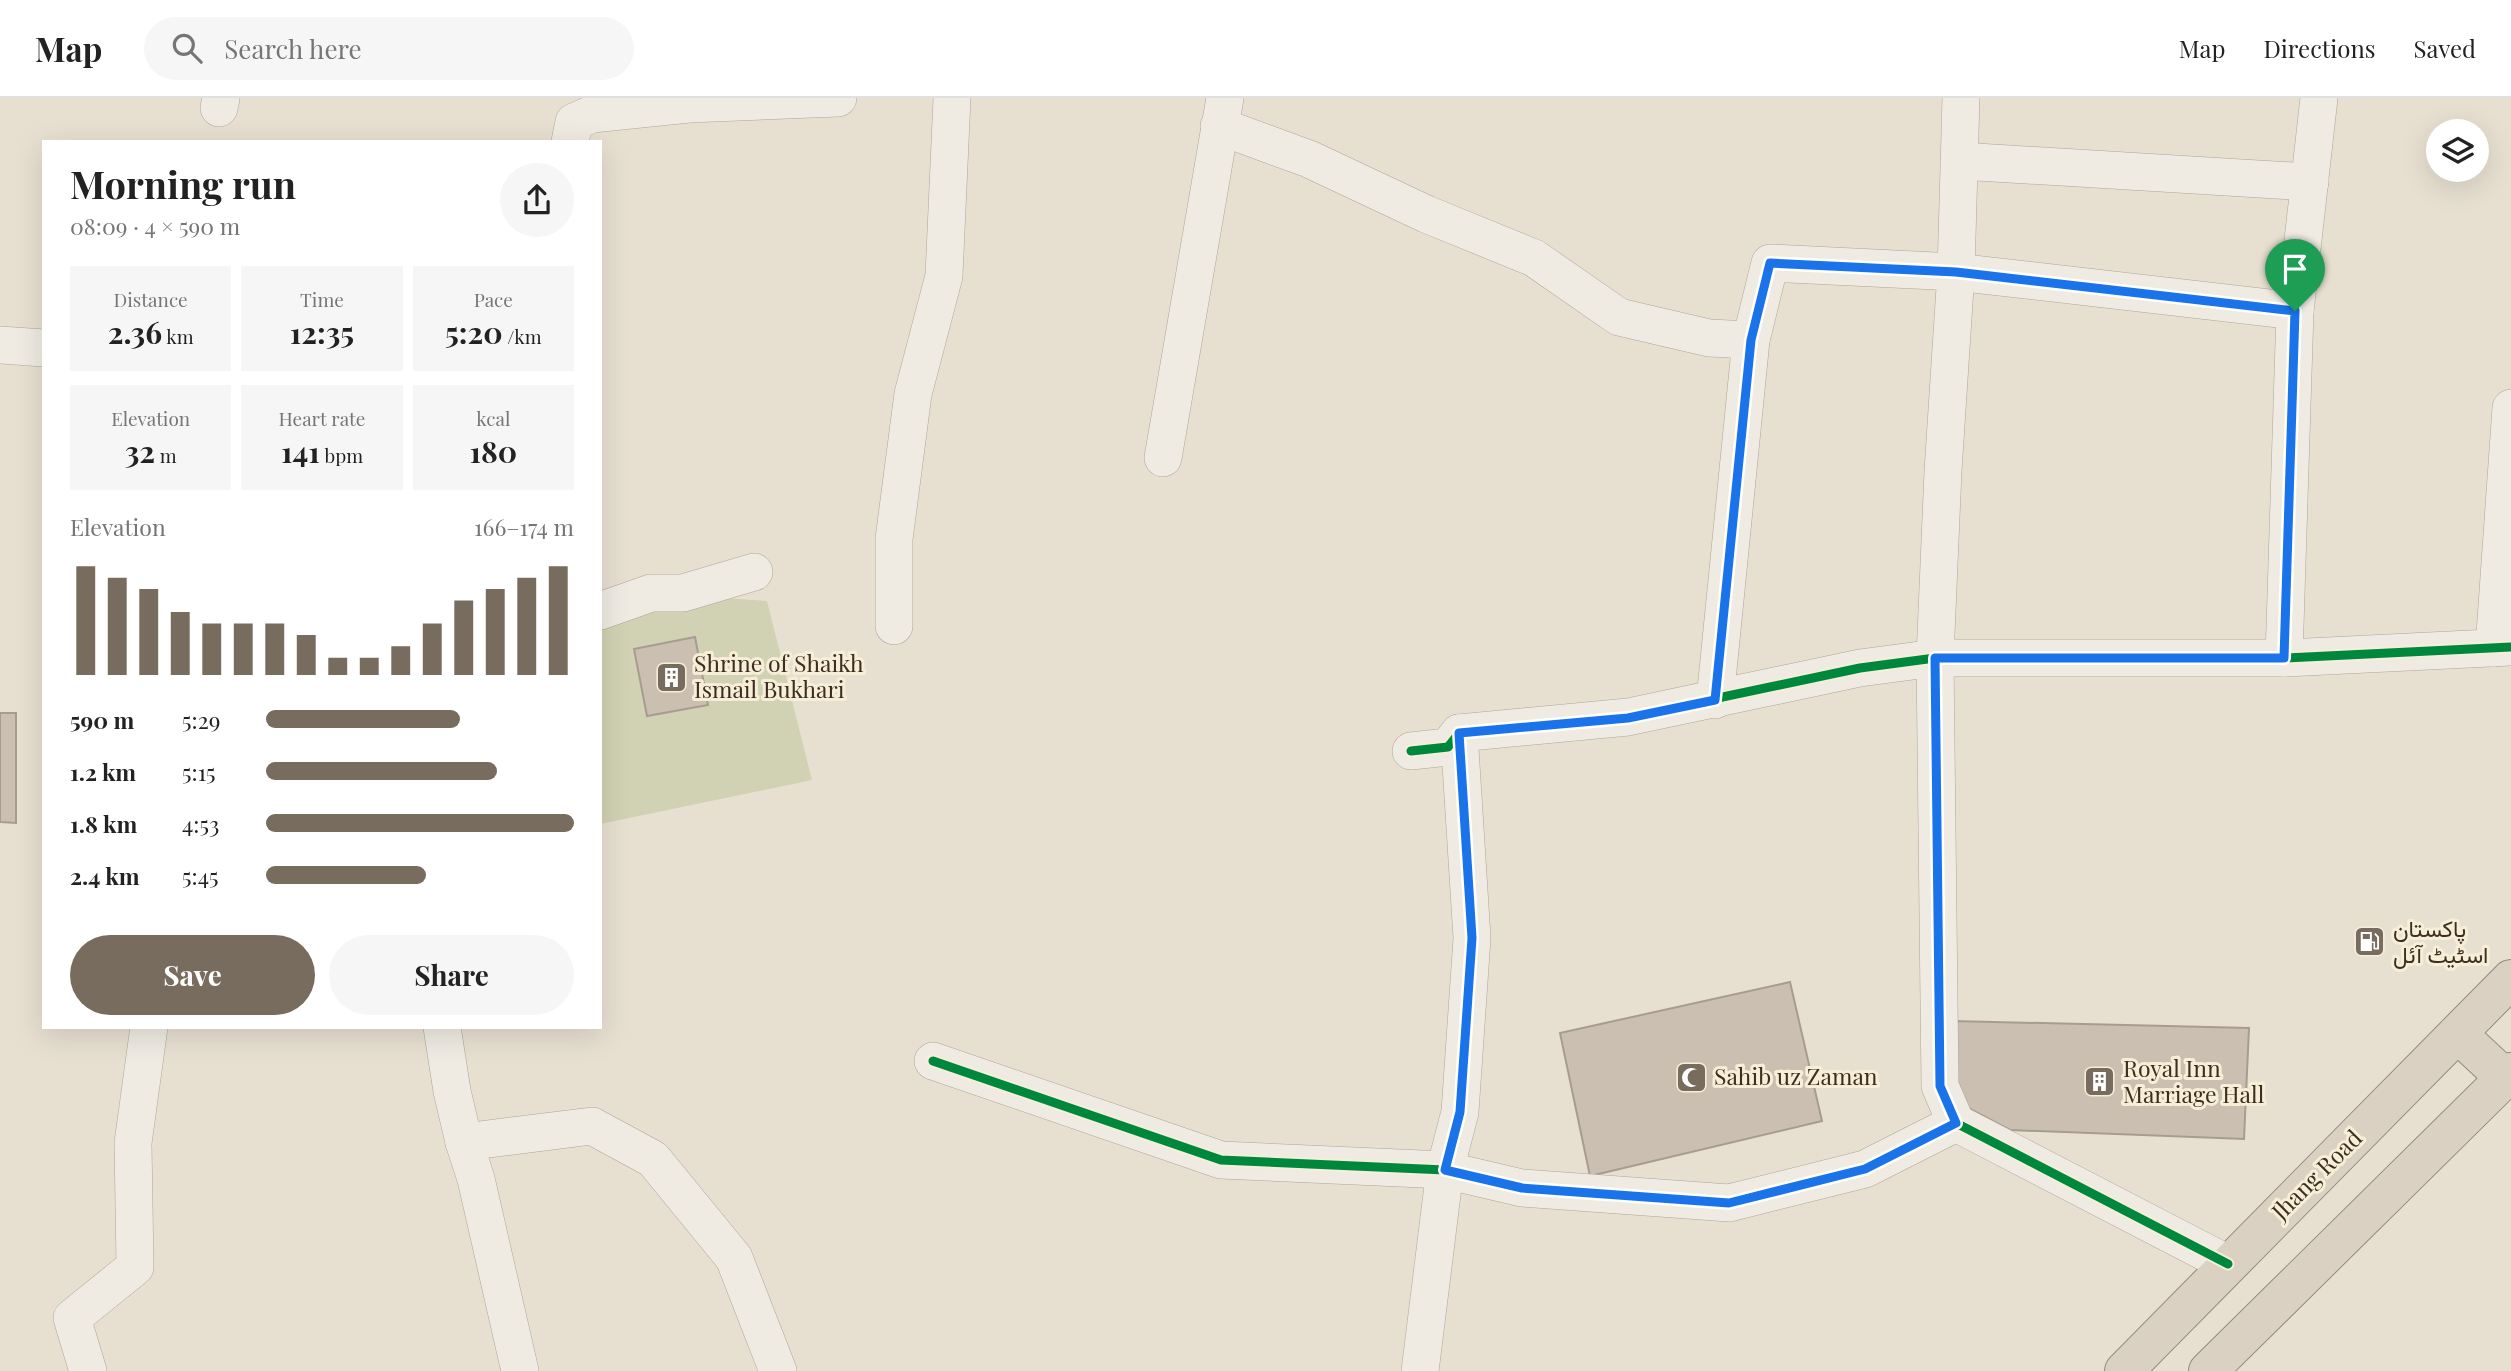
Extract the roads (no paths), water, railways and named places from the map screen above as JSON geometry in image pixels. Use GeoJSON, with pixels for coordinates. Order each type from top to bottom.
{"type":"FeatureCollection","features":[{"type":"Feature","properties":{"kind":"highway","name":"Jhang Road"},"geometry":{"type":"LineString","coordinates":[[2124,1371],[2511,979]]}},
{"type":"Feature","properties":{"kind":"highway"},"geometry":{"type":"LineString","coordinates":[[2208,1371],[2508,1075],[2458,1034]]}},
{"type":"Feature","properties":{"kind":"street"},"geometry":{"type":"LineString","coordinates":[[570,140],[574,122],[582,117],[689,101],[838,98]]}},
{"type":"Feature","properties":{"kind":"street"},"geometry":{"type":"LineString","coordinates":[[894,626],[894,539],[913,394],[944,276],[952,98]]}},
{"type":"Feature","properties":{"kind":"street"},"geometry":{"type":"LineString","coordinates":[[1961,98],[1956,272],[1943,471],[1935,658],[1940,1086],[1956,1123],[2228,1264]]}},
{"type":"Feature","properties":{"kind":"street"},"geometry":{"type":"LineString","coordinates":[[2284,658],[2295,311],[2319,98]]}},
{"type":"Feature","properties":{"kind":"street"},"geometry":{"type":"LineString","coordinates":[[1163,458],[1222,112],[1309,159],[1426,214],[1534,258],[1619,317],[1709,338],[1751,340]]}},
{"type":"Feature","properties":{"kind":"street"},"geometry":{"type":"LineString","coordinates":[[1960,161],[2310,182]]}},
{"type":"Feature","properties":{"kind":"street"},"geometry":{"type":"LineString","coordinates":[[1715,700],[1751,340],[1770,263],[1956,272],[2295,311]]}},
{"type":"Feature","properties":{"kind":"street"},"geometry":{"type":"LineString","coordinates":[[0,345],[42,348]]}},
{"type":"Feature","properties":{"kind":"street"},"geometry":{"type":"LineString","coordinates":[[1411,751],[1448,747],[1459,733],[1628,718],[1860,668],[1935,658],[2284,658],[2502,647],[2511,408]]}},
{"type":"Feature","properties":{"kind":"street"},"geometry":{"type":"LineString","coordinates":[[602,610],[652,593],[682,593],[754,572]]}},
{"type":"Feature","properties":{"kind":"street"},"geometry":{"type":"LineString","coordinates":[[1420,1371],[1445,1170],[1460,1112],[1472,938],[1459,733]]}},
{"type":"Feature","properties":{"kind":"street"},"geometry":{"type":"LineString","coordinates":[[88,1371],[72,1318],[135,1267],[133,1143],[149,1029]]}},
{"type":"Feature","properties":{"kind":"street"},"geometry":{"type":"LineString","coordinates":[[442,1029],[452,1091],[476,1179],[520,1371]]}},
{"type":"Feature","properties":{"kind":"street"},"geometry":{"type":"LineString","coordinates":[[933,1062],[1221,1160],[1445,1170],[1522,1188],[1729,1203],[1865,1169],[1956,1123]]}},
{"type":"Feature","properties":{"kind":"street"},"geometry":{"type":"LineString","coordinates":[[464,1142],[592,1126],[653,1159],[734,1258],[778,1371]]}},
{"type":"Feature","properties":{"kind":"place","name":"Shrine of Shaikh Ismail Bukhari"},"geometry":{"type":"Point","coordinates":[671,677]}},
{"type":"Feature","properties":{"kind":"place","name":"پاکستان اسٹیٹ آئل"},"geometry":{"type":"Point","coordinates":[2370,942]}},
{"type":"Feature","properties":{"kind":"place","name":"Sahib uz Zaman"},"geometry":{"type":"Point","coordinates":[1691,1077]}},
{"type":"Feature","properties":{"kind":"place","name":"Royal Inn Marriage Hall"},"geometry":{"type":"Point","coordinates":[2100,1082]}}]}
